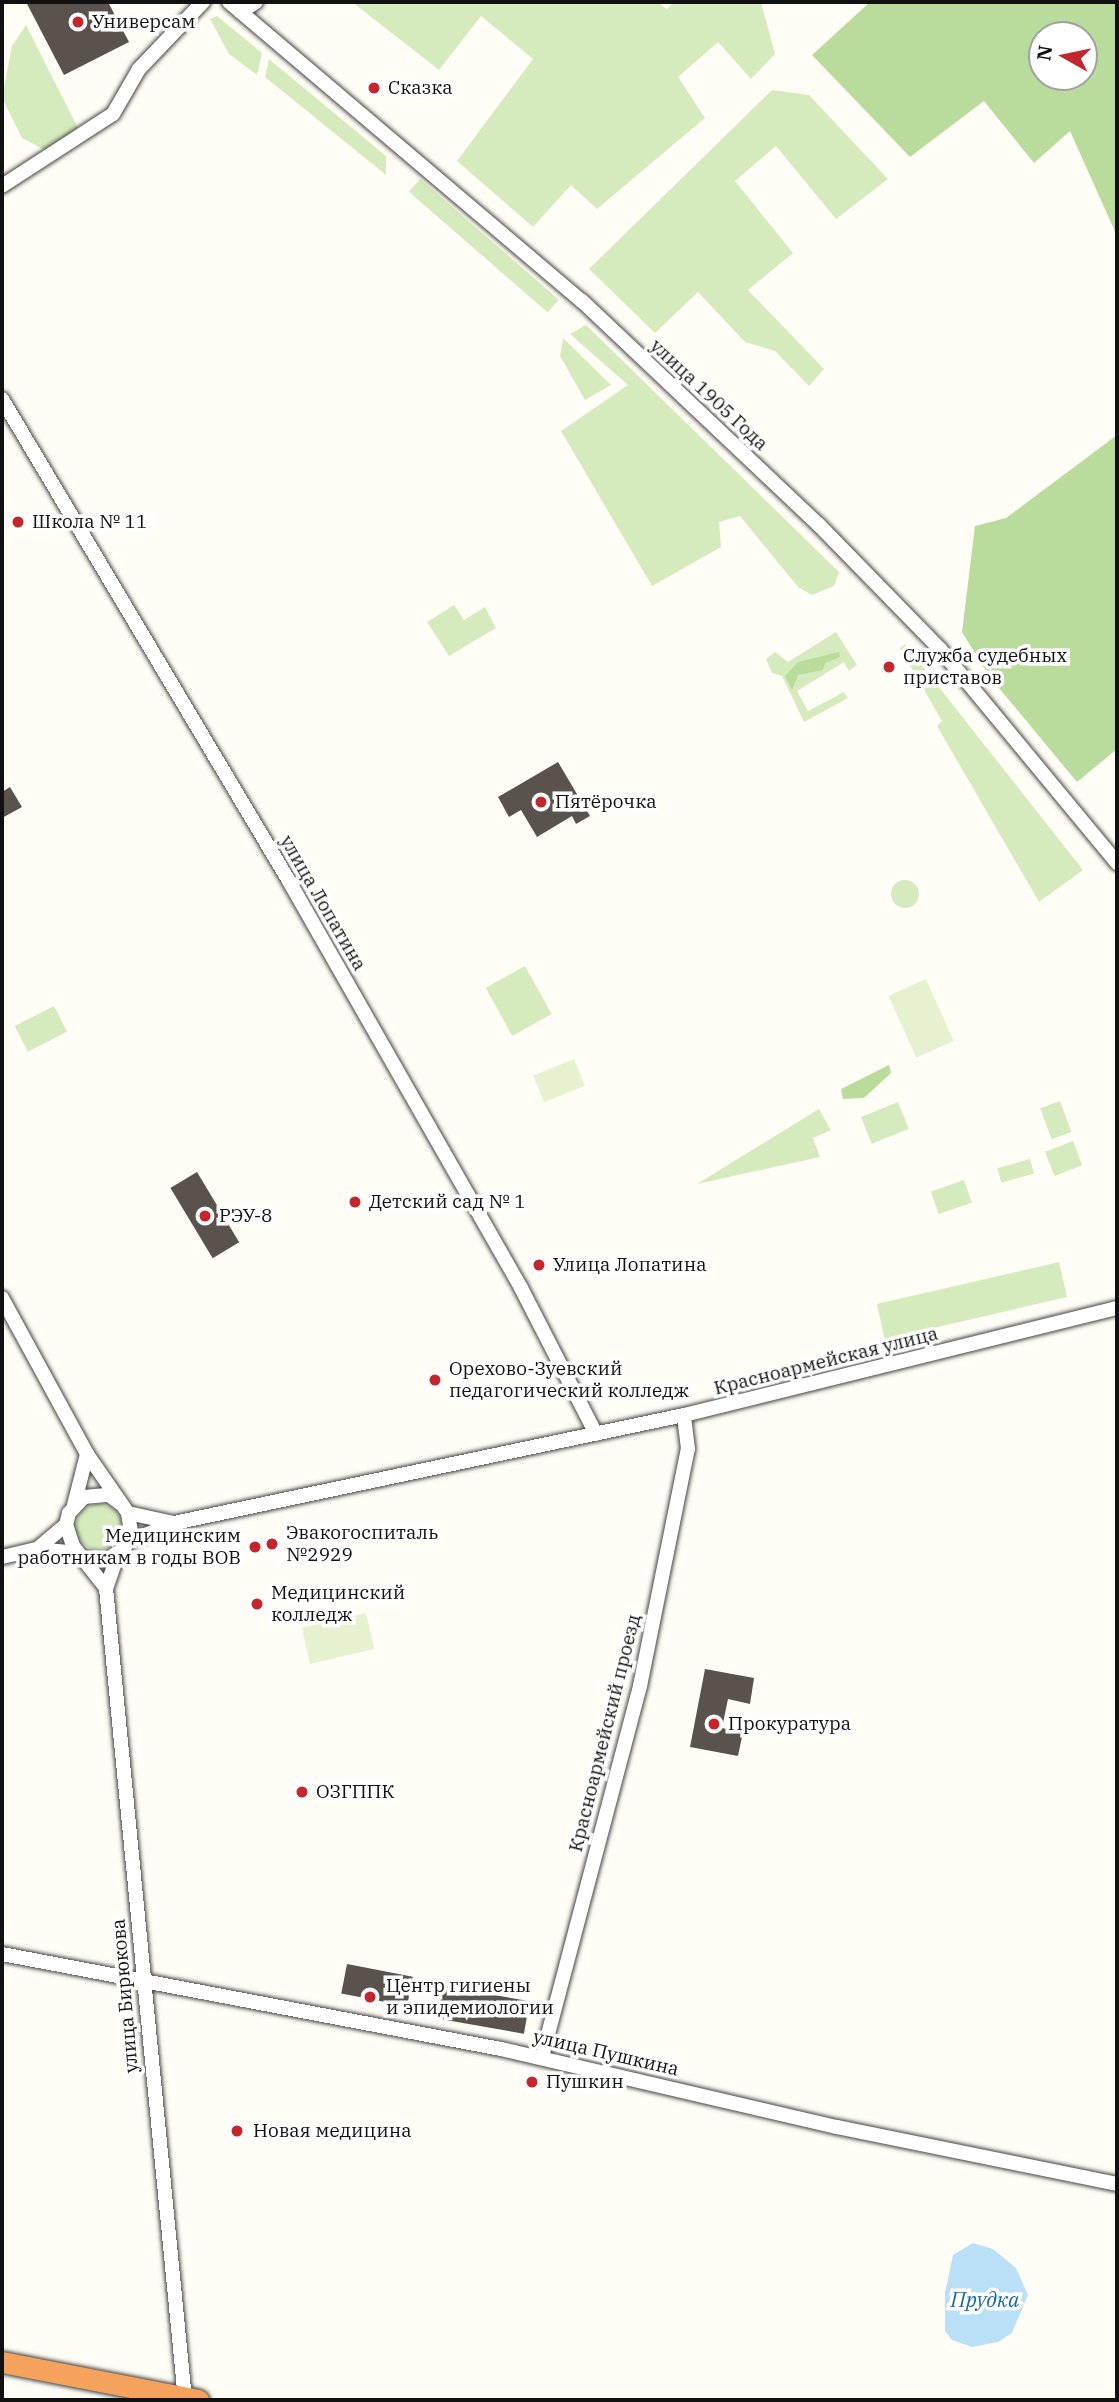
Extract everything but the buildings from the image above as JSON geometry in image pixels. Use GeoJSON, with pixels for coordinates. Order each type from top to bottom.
{"type":"FeatureCollection","features":[{"type":"Feature","properties":{"kind":"highway"},"geometry":{"type":"LineString","coordinates":[[2,2362],[189,2399]]}},
{"type":"Feature","properties":{"kind":"street"},"geometry":{"type":"LineString","coordinates":[[2,186],[113,114],[139,69],[203,2]]}},
{"type":"Feature","properties":{"kind":"street","name":"улица 1905 Года"},"geometry":{"type":"LineString","coordinates":[[229,2],[582,301],[828,535],[955,666],[1117,863]]}},
{"type":"Feature","properties":{"kind":"street"},"geometry":{"type":"LineString","coordinates":[[241,12],[256,2]]}},
{"type":"Feature","properties":{"kind":"street","name":"улица Лопатина"},"geometry":{"type":"LineString","coordinates":[[2,399],[289,881],[527,1299],[596,1434]]}},
{"type":"Feature","properties":{"kind":"street"},"geometry":{"type":"LineString","coordinates":[[2,1298],[86,1454],[125,1508],[128,1542]]}},
{"type":"Feature","properties":{"kind":"street","name":"Красноармейская улица"},"geometry":{"type":"LineString","coordinates":[[174,1523],[684,1415],[1117,1308]]}},
{"type":"Feature","properties":{"kind":"street","name":"Красноармейский проезд"},"geometry":{"type":"LineString","coordinates":[[542,2057],[640,1686],[688,1449],[684,1415]]}},
{"type":"Feature","properties":{"kind":"street"},"geometry":{"type":"LineString","coordinates":[[37,1549],[66,1525],[74,1505],[86,1454]]}},
{"type":"Feature","properties":{"kind":"street"},"geometry":{"type":"LineString","coordinates":[[74,1505],[97,1494],[125,1508],[174,1523]]}},
{"type":"Feature","properties":{"kind":"street"},"geometry":{"type":"LineString","coordinates":[[106,1588],[118,1554],[128,1542],[174,1523]]}},
{"type":"Feature","properties":{"kind":"street"},"geometry":{"type":"LineString","coordinates":[[66,1525],[82,1555],[106,1588]]}},
{"type":"Feature","properties":{"kind":"street"},"geometry":{"type":"LineString","coordinates":[[2,1557],[37,1549],[106,1560],[118,1554]]}},
{"type":"Feature","properties":{"kind":"street","name":"улица Бирюкова"},"geometry":{"type":"LineString","coordinates":[[106,1588],[142,1978],[189,2399]]}},
{"type":"Feature","properties":{"kind":"street","name":"улица Пушкина"},"geometry":{"type":"LineString","coordinates":[[2,1954],[142,1978],[542,2057],[837,2127],[1117,2184]]}},
{"type":"Feature","properties":{"kind":"green space"},"geometry":{"type":"Polygon","coordinates":[[[352,2],[658,2],[667,9],[674,2],[761,2],[775,54],[751,79],[718,42],[678,77],[705,118],[597,209],[571,185],[533,227],[457,161],[533,59],[481,16],[439,70],[352,2]]]}},
{"type":"Feature","properties":{"kind":"green space"},"geometry":{"type":"Polygon","coordinates":[[[870,2],[1117,2],[1117,236],[1070,131],[1034,163],[984,101],[910,157],[812,55],[870,2]]]}},
{"type":"Feature","properties":{"kind":"green space"},"geometry":{"type":"Polygon","coordinates":[[[217,16],[262,53],[257,75],[229,54],[210,19],[217,16]]]}},
{"type":"Feature","properties":{"kind":"green space"},"geometry":{"type":"Polygon","coordinates":[[[26,25],[79,130],[47,151],[22,138],[2,98],[12,46],[26,25]]]}},
{"type":"Feature","properties":{"kind":"green space"},"geometry":{"type":"Polygon","coordinates":[[[269,59],[386,156],[386,175],[265,77],[269,59]]]}},
{"type":"Feature","properties":{"kind":"green space"},"geometry":{"type":"Polygon","coordinates":[[[772,90],[809,95],[888,179],[836,219],[776,146],[735,181],[793,253],[748,290],[824,369],[809,386],[775,351],[745,342],[698,292],[655,333],[589,269],[772,90]]]}},
{"type":"Feature","properties":{"kind":"green space"},"geometry":{"type":"Polygon","coordinates":[[[420,179],[559,300],[548,313],[409,192],[420,179]]]}},
{"type":"Feature","properties":{"kind":"green space"},"geometry":{"type":"Polygon","coordinates":[[[586,325],[839,572],[834,586],[812,595],[798,587],[740,516],[719,522],[721,547],[652,586],[561,431],[628,385],[570,334],[586,325]]]}},
{"type":"Feature","properties":{"kind":"green space"},"geometry":{"type":"Polygon","coordinates":[[[563,338],[611,385],[585,400],[560,356],[563,338]]]}},
{"type":"Feature","properties":{"kind":"green space"},"geometry":{"type":"Polygon","coordinates":[[[1117,435],[1117,749],[1077,782],[989,676],[962,632],[975,526],[1006,518],[1117,435]]]}},
{"type":"Feature","properties":{"kind":"green space"},"geometry":{"type":"Polygon","coordinates":[[[454,605],[464,620],[485,607],[496,628],[449,656],[427,622],[454,605]]]}},
{"type":"Feature","properties":{"kind":"green space"},"geometry":{"type":"Polygon","coordinates":[[[836,632],[857,665],[849,671],[844,662],[797,691],[808,711],[844,692],[848,698],[804,722],[782,676],[772,673],[766,659],[775,652],[788,662],[836,632]]]}},
{"type":"Feature","properties":{"kind":"green space"},"geometry":{"type":"Polygon","coordinates":[[[905,644],[1083,870],[1039,902],[937,726],[942,721],[900,648],[905,644]]]}},
{"type":"Feature","properties":{"kind":"green space"},"geometry":{"type":"Polygon","coordinates":[[[839,652],[840,657],[825,663],[823,670],[798,675],[792,690],[785,676],[798,662],[839,652]]]}},
{"type":"Feature","properties":{"kind":"green space"},"geometry":{"type":"Polygon","coordinates":[[[905,880],[915,884],[919,894],[915,904],[905,908],[895,904],[891,894],[895,884],[905,880]]]}},
{"type":"Feature","properties":{"kind":"green space"},"geometry":{"type":"Polygon","coordinates":[[[525,966],[552,1014],[512,1036],[486,988],[525,966]]]}},
{"type":"Feature","properties":{"kind":"green space"},"geometry":{"type":"Polygon","coordinates":[[[926,979],[954,1041],[916,1058],[889,996],[926,979]]]}},
{"type":"Feature","properties":{"kind":"green space"},"geometry":{"type":"Polygon","coordinates":[[[54,1006],[67,1032],[28,1052],[15,1026],[54,1006]]]}},
{"type":"Feature","properties":{"kind":"green space"},"geometry":{"type":"Polygon","coordinates":[[[574,1059],[585,1086],[544,1102],[533,1075],[574,1059]]]}},
{"type":"Feature","properties":{"kind":"green space"},"geometry":{"type":"Polygon","coordinates":[[[889,1065],[891,1073],[864,1098],[843,1099],[841,1089],[889,1065]]]}},
{"type":"Feature","properties":{"kind":"green space"},"geometry":{"type":"Polygon","coordinates":[[[1060,1101],[1071,1132],[1052,1139],[1040,1108],[1060,1101]]]}},
{"type":"Feature","properties":{"kind":"green space"},"geometry":{"type":"Polygon","coordinates":[[[898,1102],[909,1129],[872,1144],[861,1117],[898,1102]]]}},
{"type":"Feature","properties":{"kind":"green space"},"geometry":{"type":"Polygon","coordinates":[[[819,1109],[831,1130],[813,1138],[820,1157],[697,1184],[819,1109]]]}},
{"type":"Feature","properties":{"kind":"green space"},"geometry":{"type":"Polygon","coordinates":[[[1073,1141],[1082,1165],[1054,1176],[1045,1152],[1073,1141]]]}},
{"type":"Feature","properties":{"kind":"green space"},"geometry":{"type":"Polygon","coordinates":[[[1030,1159],[1034,1173],[1001,1183],[997,1168],[1030,1159]]]}},
{"type":"Feature","properties":{"kind":"green space"},"geometry":{"type":"Polygon","coordinates":[[[964,1180],[972,1203],[939,1214],[931,1191],[964,1180]]]}},
{"type":"Feature","properties":{"kind":"green space"},"geometry":{"type":"Polygon","coordinates":[[[1059,1262],[1067,1297],[885,1339],[877,1304],[1059,1262]]]}},
{"type":"Feature","properties":{"kind":"green space"},"geometry":{"type":"Polygon","coordinates":[[[99,1504],[115,1511],[122,1527],[115,1543],[99,1550],[83,1543],[76,1527],[83,1511],[99,1504]]]}},
{"type":"Feature","properties":{"kind":"green space"},"geometry":{"type":"Polygon","coordinates":[[[366,1613],[374,1649],[310,1664],[302,1628],[366,1613]]]}},
{"type":"Feature","properties":{"kind":"water","name":"Прудка"},"geometry":{"type":"Polygon","coordinates":[[[973,2243],[993,2249],[1016,2268],[1028,2295],[1012,2333],[998,2342],[972,2347],[952,2340],[945,2331],[945,2293],[953,2255],[973,2243]]]}},
{"type":"Feature","properties":{"kind":"place","name":"Универсам"},"geometry":{"type":"Point","coordinates":[78,22]}},
{"type":"Feature","properties":{"kind":"place","name":"Сказка"},"geometry":{"type":"Point","coordinates":[374,88]}},
{"type":"Feature","properties":{"kind":"place","name":"Школа № 11"},"geometry":{"type":"Point","coordinates":[18,522]}},
{"type":"Feature","properties":{"kind":"place","name":"Служба судебных приставов"},"geometry":{"type":"Point","coordinates":[889,667]}},
{"type":"Feature","properties":{"kind":"place","name":"Пятёрочка"},"geometry":{"type":"Point","coordinates":[541,802]}},
{"type":"Feature","properties":{"kind":"place","name":"Детский сад № 1"},"geometry":{"type":"Point","coordinates":[355,1202]}},
{"type":"Feature","properties":{"kind":"place","name":"РЭУ-8"},"geometry":{"type":"Point","coordinates":[205,1216]}},
{"type":"Feature","properties":{"kind":"place","name":"Улица Лопатина"},"geometry":{"type":"Point","coordinates":[539,1265]}},
{"type":"Feature","properties":{"kind":"place","name":"Орехово-Зуевский педагогический колледж"},"geometry":{"type":"Point","coordinates":[435,1380]}},
{"type":"Feature","properties":{"kind":"place","name":"Эвакогоспиталь №2929"},"geometry":{"type":"Point","coordinates":[272,1544]}},
{"type":"Feature","properties":{"kind":"place","name":"Медицинским работникам в годы ВОВ"},"geometry":{"type":"Point","coordinates":[255,1547]}},
{"type":"Feature","properties":{"kind":"place","name":"Медицинский колледж"},"geometry":{"type":"Point","coordinates":[257,1604]}},
{"type":"Feature","properties":{"kind":"place","name":"Прокуратура"},"geometry":{"type":"Point","coordinates":[714,1724]}},
{"type":"Feature","properties":{"kind":"place","name":"ОЗГППК"},"geometry":{"type":"Point","coordinates":[302,1792]}},
{"type":"Feature","properties":{"kind":"place","name":"Центр гигиены и эпидемиологии"},"geometry":{"type":"Point","coordinates":[370,1997]}},
{"type":"Feature","properties":{"kind":"place","name":"Пушкин"},"geometry":{"type":"Point","coordinates":[532,2082]}},
{"type":"Feature","properties":{"kind":"place","name":"Новая медицина"},"geometry":{"type":"Point","coordinates":[237,2131]}}]}
